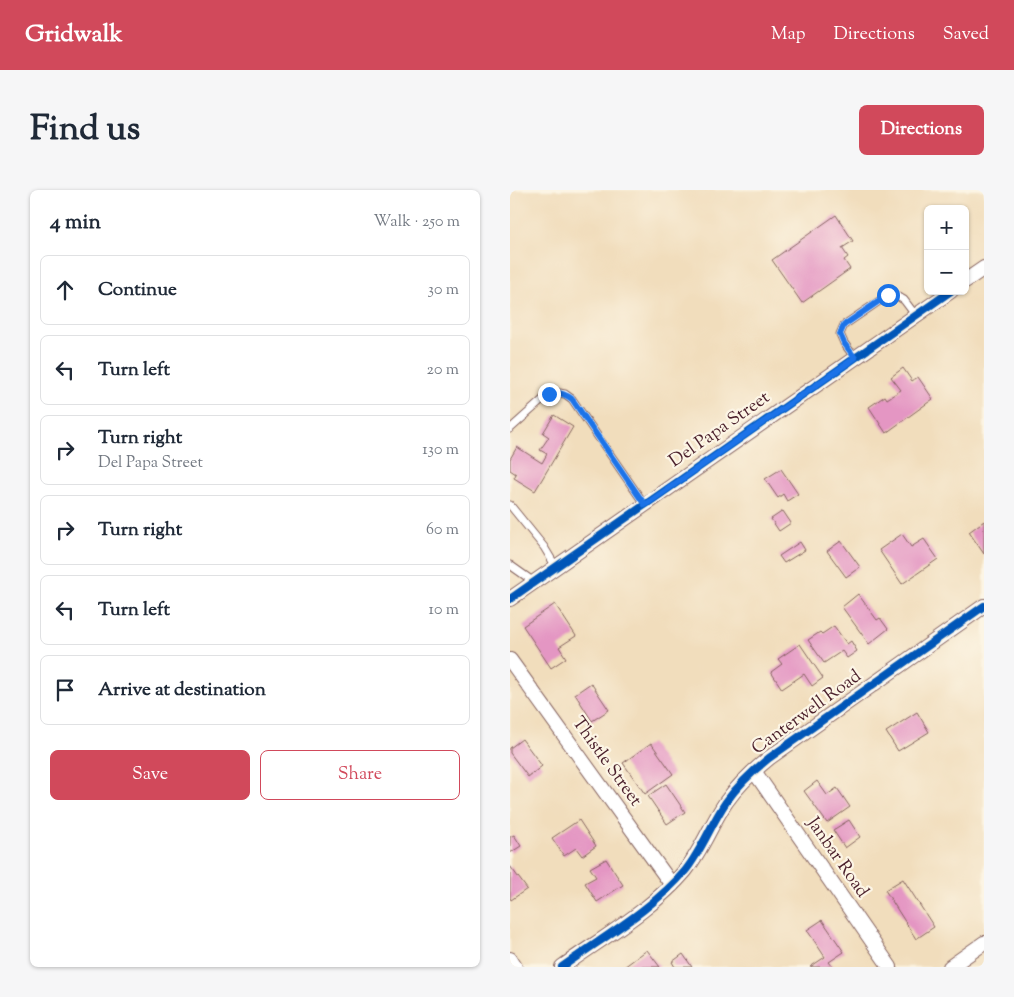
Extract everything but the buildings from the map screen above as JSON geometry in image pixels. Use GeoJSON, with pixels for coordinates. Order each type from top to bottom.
{"type":"FeatureCollection","features":[{"type":"Feature","properties":{"kind":"street"},"geometry":{"type":"LineString","coordinates":[[969,278],[984,268]]}},
{"type":"Feature","properties":{"kind":"street","name":"Del Papa Street"},"geometry":{"type":"LineString","coordinates":[[510,599],[945,295]]}},
{"type":"Feature","properties":{"kind":"street","name":"Canterwell Road"},"geometry":{"type":"LineString","coordinates":[[562,967],[652,903],[672,886],[698,852],[726,802],[768,758],[984,606]]}},
{"type":"Feature","properties":{"kind":"street","name":"Thistle Street"},"geometry":{"type":"LineString","coordinates":[[510,660],[672,886]]}},
{"type":"Feature","properties":{"kind":"street","name":"Janbar Road"},"geometry":{"type":"LineString","coordinates":[[754,771],[890,967]]}},
{"type":"Feature","properties":{"kind":"street"},"geometry":{"type":"LineString","coordinates":[[950,967],[984,943]]}},
{"type":"Feature","properties":{"kind":"street"},"geometry":{"type":"LineString","coordinates":[[510,959],[515,967]]}},
{"type":"Feature","properties":{"kind":"lane"},"geometry":{"type":"LineString","coordinates":[[855,358],[840,334],[844,325],[871,306],[888,295],[897,296],[904,300],[916,316]]}},
{"type":"Feature","properties":{"kind":"lane"},"geometry":{"type":"LineString","coordinates":[[510,429],[549,394],[554,392],[565,394],[572,399],[645,505]]}},
{"type":"Feature","properties":{"kind":"lane"},"geometry":{"type":"LineString","coordinates":[[510,505],[544,547],[556,567]]}},
{"type":"Feature","properties":{"kind":"lane"},"geometry":{"type":"LineString","coordinates":[[510,565],[534,582]]}},
{"type":"Feature","properties":{"kind":"cycle path"},"geometry":{"type":"LineString","coordinates":[[510,599],[945,295]]}},
{"type":"Feature","properties":{"kind":"cycle path"},"geometry":{"type":"LineString","coordinates":[[562,967],[643,910],[672,885],[691,863],[731,796],[746,778],[763,763],[984,606]]}},
{"type":"Feature","properties":{"kind":"route"},"geometry":{"type":"LineString","coordinates":[[549,394],[554,392],[565,394],[572,399],[645,505],[855,358],[840,334],[844,325],[888,295]]}}]}
